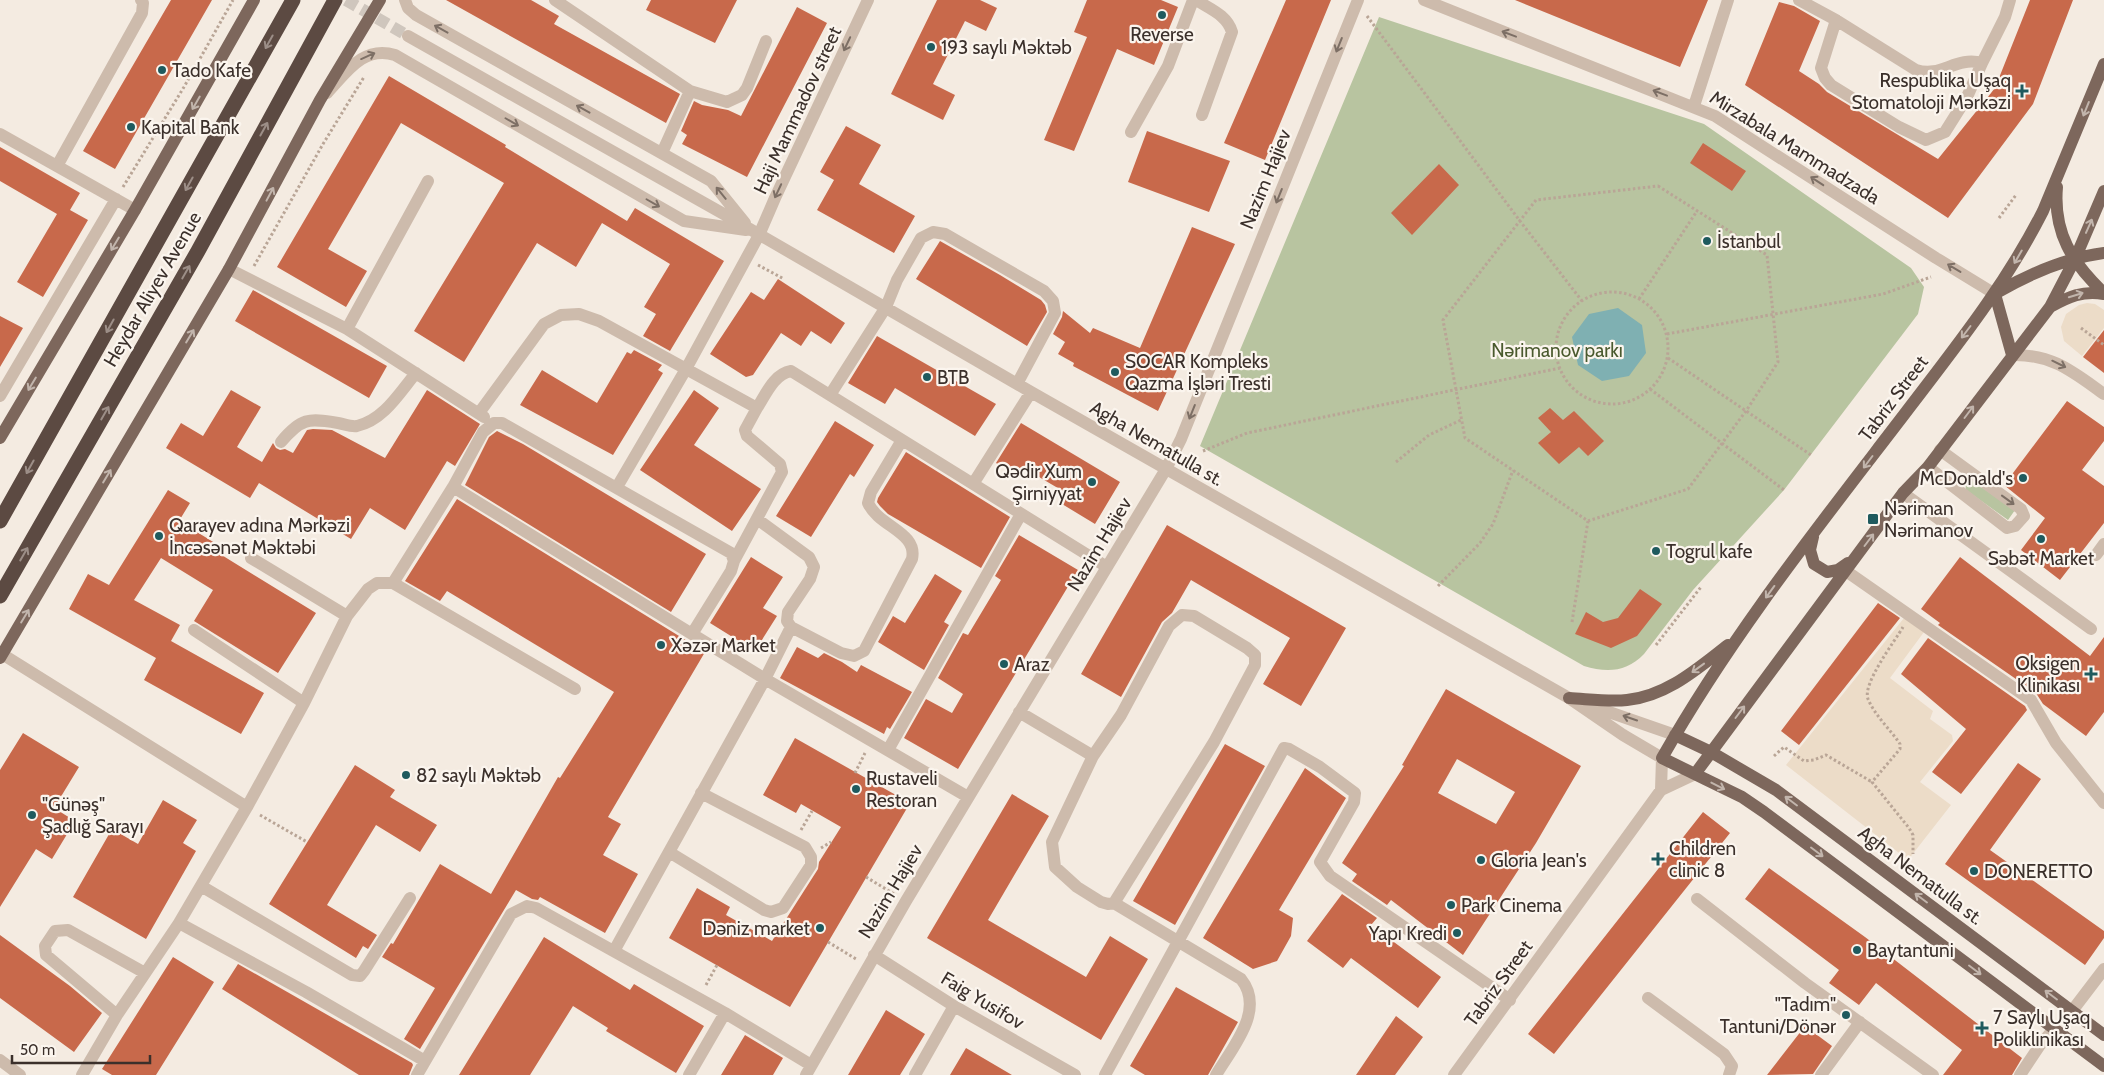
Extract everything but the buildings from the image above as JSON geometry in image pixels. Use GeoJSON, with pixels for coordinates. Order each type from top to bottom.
{"type":"FeatureCollection","features":[{"type":"Feature","properties":{"kind":"highway","name":"Heydar Aliyev Avenue"},"geometry":{"type":"LineString","coordinates":[[0,521],[293,0]]}},
{"type":"Feature","properties":{"kind":"highway","name":"Heydar Aliyev Avenue"},"geometry":{"type":"LineString","coordinates":[[0,596],[198,251],[335,0]]}},
{"type":"Feature","properties":{"kind":"main road"},"geometry":{"type":"LineString","coordinates":[[0,438],[135,210],[254,0]]}},
{"type":"Feature","properties":{"kind":"main road"},"geometry":{"type":"LineString","coordinates":[[1,656],[229,268],[320,100],[380,0]]}},
{"type":"Feature","properties":{"kind":"main road","name":"Tabriz Street"},"geometry":{"type":"LineString","coordinates":[[1662,758],[1736,639],[1814,532],[1995,294],[2031,234],[2058,177],[2104,64]]}},
{"type":"Feature","properties":{"kind":"main road"},"geometry":{"type":"LineString","coordinates":[[2058,177],[2057,220],[2066,245],[2084,272],[2104,293]]}},
{"type":"Feature","properties":{"kind":"main road"},"geometry":{"type":"LineString","coordinates":[[1695,774],[1903,493],[1928,466],[2050,307],[2104,196]]}},
{"type":"Feature","properties":{"kind":"main road"},"geometry":{"type":"LineString","coordinates":[[2012,355],[1995,294],[2036,272],[2075,259],[2104,253]]}},
{"type":"Feature","properties":{"kind":"main road"},"geometry":{"type":"LineString","coordinates":[[2050,307],[2078,293],[2092,291],[2104,293]]}},
{"type":"Feature","properties":{"kind":"main road"},"geometry":{"type":"LineString","coordinates":[[1814,532],[1810,550],[1814,564],[1827,572],[1838,570],[1855,559]]}},
{"type":"Feature","properties":{"kind":"main road"},"geometry":{"type":"LineString","coordinates":[[1569,698],[1626,701],[1655,694],[1679,682],[1736,639]]}},
{"type":"Feature","properties":{"kind":"main road","name":"Agha Nematulla st."},"geometry":{"type":"LineString","coordinates":[[1676,735],[1711,752],[1776,790],[2104,1035]]}},
{"type":"Feature","properties":{"kind":"main road"},"geometry":{"type":"LineString","coordinates":[[1662,758],[1742,797],[2104,1066]]}},
{"type":"Feature","properties":{"kind":"street"},"geometry":{"type":"LineString","coordinates":[[57,166],[142,13],[144,3],[141,0]]}},
{"type":"Feature","properties":{"kind":"street"},"geometry":{"type":"LineString","coordinates":[[246,14],[249,0]]}},
{"type":"Feature","properties":{"kind":"street"},"geometry":{"type":"LineString","coordinates":[[405,0],[408,8],[416,15],[711,181],[755,233]]}},
{"type":"Feature","properties":{"kind":"street"},"geometry":{"type":"LineString","coordinates":[[555,0],[690,91],[727,102],[742,95],[747,88],[766,42]]}},
{"type":"Feature","properties":{"kind":"street","name":"Haji Mammadov street"},"geometry":{"type":"LineString","coordinates":[[617,487],[747,259],[755,233],[774,198],[868,0]]}},
{"type":"Feature","properties":{"kind":"street"},"geometry":{"type":"LineString","coordinates":[[1131,132],[1168,66],[1194,0],[1222,16],[1229,23],[1232,32],[1202,115]]}},
{"type":"Feature","properties":{"kind":"street","name":"Mirzabala Mammadzada"},"geometry":{"type":"LineString","coordinates":[[1424,0],[1694,106],[1715,116],[1995,294]]}},
{"type":"Feature","properties":{"kind":"street"},"geometry":{"type":"LineString","coordinates":[[1694,106],[1728,0]]}},
{"type":"Feature","properties":{"kind":"street"},"geometry":{"type":"LineString","coordinates":[[1799,0],[1836,20],[1916,70],[1924,72],[1942,70],[1971,60],[1982,63]]}},
{"type":"Feature","properties":{"kind":"street"},"geometry":{"type":"LineString","coordinates":[[1836,20],[1821,68],[1825,78],[1831,84],[1890,122],[1926,140],[1945,132],[1967,97],[2005,17],[2010,0]]}},
{"type":"Feature","properties":{"kind":"street","name":"Nazim Hajiev"},"geometry":{"type":"LineString","coordinates":[[809,1070],[906,901],[1166,470],[1181,439],[1357,1]]}},
{"type":"Feature","properties":{"kind":"street","name":"Agha Nematulla st."},"geometry":{"type":"LineString","coordinates":[[408,36],[729,217],[1166,470],[1569,698]]}},
{"type":"Feature","properties":{"kind":"street"},"geometry":{"type":"LineString","coordinates":[[320,100],[364,56],[374,52],[388,53],[684,221],[755,233]]}},
{"type":"Feature","properties":{"kind":"street"},"geometry":{"type":"LineString","coordinates":[[662,153],[690,91]]}},
{"type":"Feature","properties":{"kind":"street"},"geometry":{"type":"LineString","coordinates":[[0,134],[135,210]]}},
{"type":"Feature","properties":{"kind":"street"},"geometry":{"type":"LineString","coordinates":[[347,329],[428,181]]}},
{"type":"Feature","properties":{"kind":"street"},"geometry":{"type":"LineString","coordinates":[[0,396],[116,199]]}},
{"type":"Feature","properties":{"kind":"street"},"geometry":{"type":"LineString","coordinates":[[830,395],[886,307],[897,280],[921,238],[933,232],[945,234],[1044,290],[1053,301],[1055,313],[1017,384]]}},
{"type":"Feature","properties":{"kind":"street"},"geometry":{"type":"LineString","coordinates":[[229,268],[247,279],[347,329],[494,423],[502,423],[720,546],[731,553],[734,561]]}},
{"type":"Feature","properties":{"kind":"street"},"geometry":{"type":"LineString","coordinates":[[478,413],[544,324],[561,315],[579,314],[598,321],[758,408]]}},
{"type":"Feature","properties":{"kind":"street"},"geometry":{"type":"LineString","coordinates":[[2012,355],[2029,354],[2061,364],[2104,394]]}},
{"type":"Feature","properties":{"kind":"street"},"geometry":{"type":"LineString","coordinates":[[692,634],[731,572],[734,561],[782,472],[780,464],[747,436],[745,430],[778,376],[783,372],[791,370],[1107,567]]}},
{"type":"Feature","properties":{"kind":"street"},"geometry":{"type":"LineString","coordinates":[[281,442],[301,422],[316,419],[355,426],[366,423],[384,412],[416,373]]}},
{"type":"Feature","properties":{"kind":"street"},"geometry":{"type":"LineString","coordinates":[[973,484],[1031,392]]}},
{"type":"Feature","properties":{"kind":"street"},"geometry":{"type":"LineString","coordinates":[[393,583],[453,487],[482,432],[494,423]]}},
{"type":"Feature","properties":{"kind":"street"},"geometry":{"type":"LineString","coordinates":[[757,519],[809,557],[814,567],[810,579],[788,612],[787,621],[790,627],[841,653],[854,656],[864,651],[912,559],[914,550],[911,542],[872,513],[868,503],[871,492],[902,440]]}},
{"type":"Feature","properties":{"kind":"street"},"geometry":{"type":"LineString","coordinates":[[1928,466],[2008,528],[2015,526],[2024,516],[2021,509],[1940,450]]}},
{"type":"Feature","properties":{"kind":"street"},"geometry":{"type":"LineString","coordinates":[[453,487],[764,679],[968,797]]}},
{"type":"Feature","properties":{"kind":"street"},"geometry":{"type":"LineString","coordinates":[[1903,493],[2090,629]]}},
{"type":"Feature","properties":{"kind":"street"},"geometry":{"type":"LineString","coordinates":[[888,750],[1021,514]]}},
{"type":"Feature","properties":{"kind":"street"},"geometry":{"type":"LineString","coordinates":[[2096,555],[2104,544]]}},
{"type":"Feature","properties":{"kind":"street"},"geometry":{"type":"LineString","coordinates":[[252,558],[348,616]]}},
{"type":"Feature","properties":{"kind":"street"},"geometry":{"type":"LineString","coordinates":[[1846,571],[2031,700],[2056,743],[2104,802]]}},
{"type":"Feature","properties":{"kind":"street"},"geometry":{"type":"LineString","coordinates":[[82,1075],[117,1015],[180,923],[304,703],[348,616],[368,589],[377,583],[393,583],[575,689]]}},
{"type":"Feature","properties":{"kind":"street"},"geometry":{"type":"LineString","coordinates":[[1182,614],[1194,616],[1247,648],[1255,656],[1256,665],[1214,742],[1114,902],[1108,904],[1101,902],[1077,886],[1056,867],[1053,856],[1052,842],[1074,792],[1093,756],[1121,715],[1169,626],[1182,614]]}},
{"type":"Feature","properties":{"kind":"street"},"geometry":{"type":"LineString","coordinates":[[614,951],[764,679],[790,627]]}},
{"type":"Feature","properties":{"kind":"street"},"geometry":{"type":"LineString","coordinates":[[194,630],[304,703]]}},
{"type":"Feature","properties":{"kind":"street"},"geometry":{"type":"LineString","coordinates":[[1,656],[247,807]]}},
{"type":"Feature","properties":{"kind":"street"},"geometry":{"type":"LineString","coordinates":[[1569,698],[1676,735]]}},
{"type":"Feature","properties":{"kind":"street"},"geometry":{"type":"LineString","coordinates":[[1569,698],[1623,735],[1662,758],[1661,790],[1695,774]]}},
{"type":"Feature","properties":{"kind":"street"},"geometry":{"type":"LineString","coordinates":[[1019,712],[1093,756]]}},
{"type":"Feature","properties":{"kind":"street"},"geometry":{"type":"LineString","coordinates":[[1105,1075],[1284,748],[1320,767],[1355,793],[1354,802],[1320,862],[1330,876],[1510,1000]]}},
{"type":"Feature","properties":{"kind":"street","name":"Tabriz Street"},"geometry":{"type":"LineString","coordinates":[[1454,1075],[1661,790]]}},
{"type":"Feature","properties":{"kind":"street"},"geometry":{"type":"LineString","coordinates":[[669,852],[770,912],[784,908],[811,865],[811,857],[805,847],[702,793]]}},
{"type":"Feature","properties":{"kind":"street"},"geometry":{"type":"LineString","coordinates":[[201,886],[352,975],[360,976],[410,898]]}},
{"type":"Feature","properties":{"kind":"street"},"geometry":{"type":"LineString","coordinates":[[1697,899],[1806,983],[1933,1075]]}},
{"type":"Feature","properties":{"kind":"street"},"geometry":{"type":"LineString","coordinates":[[1114,902],[1241,979],[1247,986],[1250,997],[1247,1025],[1216,1075]]}},
{"type":"Feature","properties":{"kind":"street"},"geometry":{"type":"LineString","coordinates":[[417,1075],[511,914],[527,906],[536,908],[725,1013],[809,1070]]}},
{"type":"Feature","properties":{"kind":"street"},"geometry":{"type":"LineString","coordinates":[[180,923],[306,992],[425,1061]]}},
{"type":"Feature","properties":{"kind":"street"},"geometry":{"type":"LineString","coordinates":[[117,1015],[46,955],[45,946],[55,931],[68,930],[145,972]]}},
{"type":"Feature","properties":{"kind":"street","name":"Faig Yusifov"},"geometry":{"type":"LineString","coordinates":[[871,960],[1076,1075]]}},
{"type":"Feature","properties":{"kind":"street"},"geometry":{"type":"LineString","coordinates":[[2072,1011],[2104,969]]}},
{"type":"Feature","properties":{"kind":"street"},"geometry":{"type":"LineString","coordinates":[[1648,998],[1724,1054],[1732,1066],[1729,1075]]}},
{"type":"Feature","properties":{"kind":"street"},"geometry":{"type":"LineString","coordinates":[[916,1075],[954,1006]]}},
{"type":"Feature","properties":{"kind":"street"},"geometry":{"type":"LineString","coordinates":[[689,1075],[725,1013]]}},
{"type":"Feature","properties":{"kind":"street"},"geometry":{"type":"LineString","coordinates":[[1821,1075],[1860,1022]]}},
{"type":"Feature","properties":{"kind":"street"},"geometry":{"type":"LineString","coordinates":[[2020,1075],[2040,1045],[2054,1029]]}},
{"type":"Feature","properties":{"kind":"street"},"geometry":{"type":"LineString","coordinates":[[0,1060],[20,1075]]}},
{"type":"Feature","properties":{"kind":"path"},"geometry":{"type":"LineString","coordinates":[[116,199],[184,87],[233,0]]}},
{"type":"Feature","properties":{"kind":"path"},"geometry":{"type":"LineString","coordinates":[[1357,1],[1520,221],[1582,300]]}},
{"type":"Feature","properties":{"kind":"path"},"geometry":{"type":"LineString","coordinates":[[247,279],[356,88]]}},
{"type":"Feature","properties":{"kind":"path"},"geometry":{"type":"LineString","coordinates":[[1658,186],[1767,255],[1778,362],[1723,444],[1688,489],[1588,521],[1464,438],[1443,320],[1536,200],[1658,186]]}},
{"type":"Feature","properties":{"kind":"path"},"geometry":{"type":"LineString","coordinates":[[1999,218],[2016,195]]}},
{"type":"Feature","properties":{"kind":"path"},"geometry":{"type":"LineString","coordinates":[[1639,299],[1697,211]]}},
{"type":"Feature","properties":{"kind":"path"},"geometry":{"type":"LineString","coordinates":[[747,259],[784,279]]}},
{"type":"Feature","properties":{"kind":"path"},"geometry":{"type":"LineString","coordinates":[[1667,334],[1884,294],[1931,277]]}},
{"type":"Feature","properties":{"kind":"path"},"geometry":{"type":"LineString","coordinates":[[1616,292],[1639,299],[1648,305],[1660,318],[1667,334],[1668,358],[1661,375],[1650,389],[1635,399],[1618,404],[1599,402],[1582,396],[1569,384],[1560,368],[1556,349],[1559,330],[1568,313],[1582,300],[1598,294],[1616,292]]}},
{"type":"Feature","properties":{"kind":"path"},"geometry":{"type":"LineString","coordinates":[[2080,328],[2104,345]]}},
{"type":"Feature","properties":{"kind":"path"},"geometry":{"type":"LineString","coordinates":[[1668,358],[1811,456]]}},
{"type":"Feature","properties":{"kind":"path"},"geometry":{"type":"LineString","coordinates":[[1203,451],[1246,433],[1560,368]]}},
{"type":"Feature","properties":{"kind":"path"},"geometry":{"type":"LineString","coordinates":[[1650,389],[1784,490]]}},
{"type":"Feature","properties":{"kind":"path"},"geometry":{"type":"LineString","coordinates":[[1396,462],[1429,436],[1461,420]]}},
{"type":"Feature","properties":{"kind":"path"},"geometry":{"type":"LineString","coordinates":[[1438,586],[1480,543],[1493,524],[1513,470]]}},
{"type":"Feature","properties":{"kind":"path"},"geometry":{"type":"LineString","coordinates":[[1572,622],[1588,521]]}},
{"type":"Feature","properties":{"kind":"path"},"geometry":{"type":"LineString","coordinates":[[1656,645],[1701,587]]}},
{"type":"Feature","properties":{"kind":"path"},"geometry":{"type":"LineString","coordinates":[[1872,782],[1900,749],[1900,744],[1868,699],[1867,688],[1911,616]]}},
{"type":"Feature","properties":{"kind":"path"},"geometry":{"type":"LineString","coordinates":[[855,772],[871,741]]}},
{"type":"Feature","properties":{"kind":"path"},"geometry":{"type":"LineString","coordinates":[[1774,756],[1784,747],[1804,761],[1814,760],[1826,755],[1872,782],[1913,835],[1913,854]]}},
{"type":"Feature","properties":{"kind":"path"},"geometry":{"type":"LineString","coordinates":[[247,807],[307,842]]}},
{"type":"Feature","properties":{"kind":"path"},"geometry":{"type":"LineString","coordinates":[[795,842],[812,811]]}},
{"type":"Feature","properties":{"kind":"path"},"geometry":{"type":"LineString","coordinates":[[866,877],[906,901]]}},
{"type":"Feature","properties":{"kind":"path"},"geometry":{"type":"LineString","coordinates":[[828,942],[871,960]]}},
{"type":"Feature","properties":{"kind":"path"},"geometry":{"type":"LineString","coordinates":[[699,999],[717,965]]}},
{"type":"Feature","properties":{"kind":"green space","name":"Nərimanov parkı"},"geometry":{"type":"Polygon","coordinates":[[[1379,17],[1704,124],[1911,268],[1924,287],[1918,314],[1784,490],[1693,590],[1644,654],[1624,668],[1601,670],[1584,666],[1200,446],[1379,17]]]}},
{"type":"Feature","properties":{"kind":"green space"},"geometry":{"type":"Polygon","coordinates":[[[1971,480],[2015,510],[2008,520],[1966,490],[1965,483],[1971,480]]]}},
{"type":"Feature","properties":{"kind":"shaded area"},"geometry":{"type":"Polygon","coordinates":[[[2095,304],[2104,310],[2104,328],[2082,356],[2064,341],[2061,327],[2066,314],[2079,305],[2095,304]]]}},
{"type":"Feature","properties":{"kind":"shaded area"},"geometry":{"type":"Polygon","coordinates":[[[1904,618],[1924,632],[1890,678],[1933,711],[1930,719],[1952,735],[1953,741],[1920,782],[1951,805],[1908,860],[1786,765],[1904,618]]]}},
{"type":"Feature","properties":{"kind":"water"},"geometry":{"type":"Polygon","coordinates":[[[1618,308],[1642,325],[1646,353],[1629,376],[1602,381],[1578,365],[1572,337],[1589,314],[1618,308]]]}},
{"type":"Feature","properties":{"kind":"tunnel"},"geometry":{"type":"LineString","coordinates":[[346,0],[408,36]]}},
{"type":"Feature","properties":{"kind":"place","name":"Reverse"},"geometry":{"type":"Point","coordinates":[1162,15]}},
{"type":"Feature","properties":{"kind":"place","name":"193 saylı Məktəb"},"geometry":{"type":"Point","coordinates":[931,47]}},
{"type":"Feature","properties":{"kind":"place","name":"Tado Kafe"},"geometry":{"type":"Point","coordinates":[162,70]}},
{"type":"Feature","properties":{"kind":"place","name":"Respublika Uşaq Stomatoloji Mərkəzi"},"geometry":{"type":"Point","coordinates":[2022,91]}},
{"type":"Feature","properties":{"kind":"place","name":"Kapital Bank"},"geometry":{"type":"Point","coordinates":[131,127]}},
{"type":"Feature","properties":{"kind":"place","name":"İstanbul"},"geometry":{"type":"Point","coordinates":[1707,241]}},
{"type":"Feature","properties":{"kind":"place","name":"SOCAR Kompleks Qazma İşləri Tresti"},"geometry":{"type":"Point","coordinates":[1115,372]}},
{"type":"Feature","properties":{"kind":"place","name":"BTB"},"geometry":{"type":"Point","coordinates":[927,377]}},
{"type":"Feature","properties":{"kind":"place","name":"McDonald's"},"geometry":{"type":"Point","coordinates":[2023,478]}},
{"type":"Feature","properties":{"kind":"place","name":"Qədir Xum Şirniyyat"},"geometry":{"type":"Point","coordinates":[1092,482]}},
{"type":"Feature","properties":{"kind":"place","name":"Nəriman Nərimanov"},"geometry":{"type":"Point","coordinates":[1873,519]}},
{"type":"Feature","properties":{"kind":"place","name":"Qarayev adına Mərkəzi İncəsənət Məktəbi"},"geometry":{"type":"Point","coordinates":[159,536]}},
{"type":"Feature","properties":{"kind":"place","name":"Səbət Market"},"geometry":{"type":"Point","coordinates":[2041,539]}},
{"type":"Feature","properties":{"kind":"place","name":"Togrul kafe"},"geometry":{"type":"Point","coordinates":[1656,551]}},
{"type":"Feature","properties":{"kind":"place","name":"Xəzər Market"},"geometry":{"type":"Point","coordinates":[661,645]}},
{"type":"Feature","properties":{"kind":"place","name":"Araz"},"geometry":{"type":"Point","coordinates":[1004,664]}},
{"type":"Feature","properties":{"kind":"place","name":"Oksigen Klinikası"},"geometry":{"type":"Point","coordinates":[2091,674]}},
{"type":"Feature","properties":{"kind":"place","name":"82 saylı Məktəb"},"geometry":{"type":"Point","coordinates":[406,775]}},
{"type":"Feature","properties":{"kind":"place","name":"Rustaveli Restoran"},"geometry":{"type":"Point","coordinates":[856,789]}},
{"type":"Feature","properties":{"kind":"place","name":"\"Günəş\" Şadlığ Sarayı"},"geometry":{"type":"Point","coordinates":[32,815]}},
{"type":"Feature","properties":{"kind":"place","name":"Children clinic 8"},"geometry":{"type":"Point","coordinates":[1658,859]}},
{"type":"Feature","properties":{"kind":"place","name":"Gloria Jean's"},"geometry":{"type":"Point","coordinates":[1481,860]}},
{"type":"Feature","properties":{"kind":"place","name":"DONERETTO"},"geometry":{"type":"Point","coordinates":[1974,871]}},
{"type":"Feature","properties":{"kind":"place","name":"Park Cinema"},"geometry":{"type":"Point","coordinates":[1451,905]}},
{"type":"Feature","properties":{"kind":"place","name":"Dəniz market"},"geometry":{"type":"Point","coordinates":[820,928]}},
{"type":"Feature","properties":{"kind":"place","name":"Yapı Kredi"},"geometry":{"type":"Point","coordinates":[1457,933]}},
{"type":"Feature","properties":{"kind":"place","name":"Baytantuni"},"geometry":{"type":"Point","coordinates":[1857,950]}},
{"type":"Feature","properties":{"kind":"place","name":"\"Tadım\" Tantuni/Dönər"},"geometry":{"type":"Point","coordinates":[1846,1015]}},
{"type":"Feature","properties":{"kind":"place","name":"7 Saylı Uşaq Poliklinikası"},"geometry":{"type":"Point","coordinates":[1982,1028]}}]}
